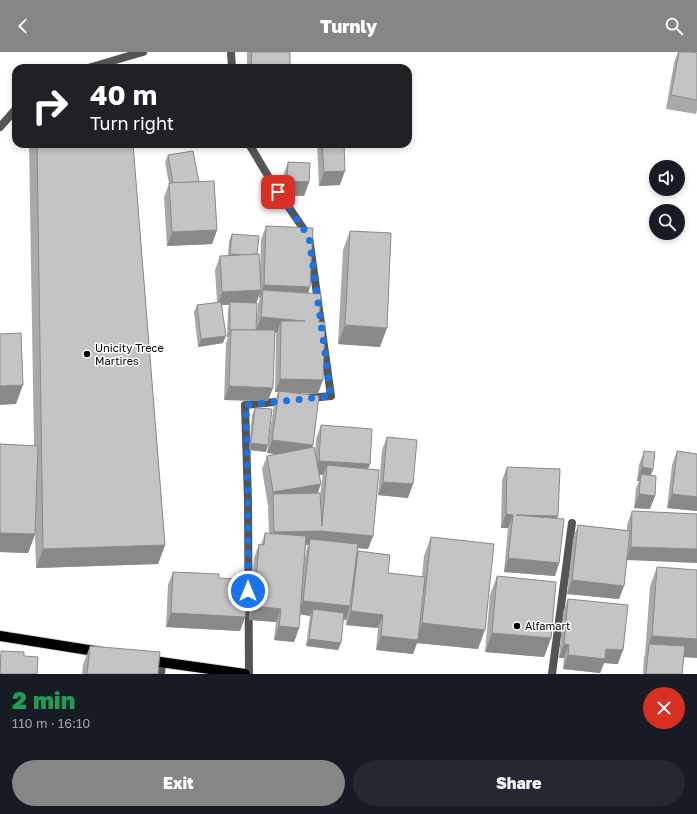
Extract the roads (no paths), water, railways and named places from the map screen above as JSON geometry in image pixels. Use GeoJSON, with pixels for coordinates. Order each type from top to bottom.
{"type":"FeatureCollection","features":[{"type":"Feature","properties":{"kind":"main road"},"geometry":{"type":"LineString","coordinates":[[0,636],[108,654]]}},
{"type":"Feature","properties":{"kind":"main road"},"geometry":{"type":"LineString","coordinates":[[139,658],[245,674]]}},
{"type":"Feature","properties":{"kind":"street"},"geometry":{"type":"LineString","coordinates":[[102,64],[143,52]]}},
{"type":"Feature","properties":{"kind":"street"},"geometry":{"type":"LineString","coordinates":[[231,52],[232,64]]}},
{"type":"Feature","properties":{"kind":"street"},"geometry":{"type":"LineString","coordinates":[[0,127],[12,114]]}},
{"type":"Feature","properties":{"kind":"street"},"geometry":{"type":"LineString","coordinates":[[248,674],[248,501],[246,405],[331,396],[309,237],[270,181],[251,148]]}},
{"type":"Feature","properties":{"kind":"street"},"geometry":{"type":"LineString","coordinates":[[552,674],[572,523]]}},
{"type":"Feature","properties":{"kind":"street"},"geometry":{"type":"LineString","coordinates":[[161,674],[162,662]]}},
{"type":"Feature","properties":{"kind":"place","name":"Unicity Trece Martires"},"geometry":{"type":"Point","coordinates":[87,354]}},
{"type":"Feature","properties":{"kind":"place","name":"Alfamart"},"geometry":{"type":"Point","coordinates":[517,626]}}]}
